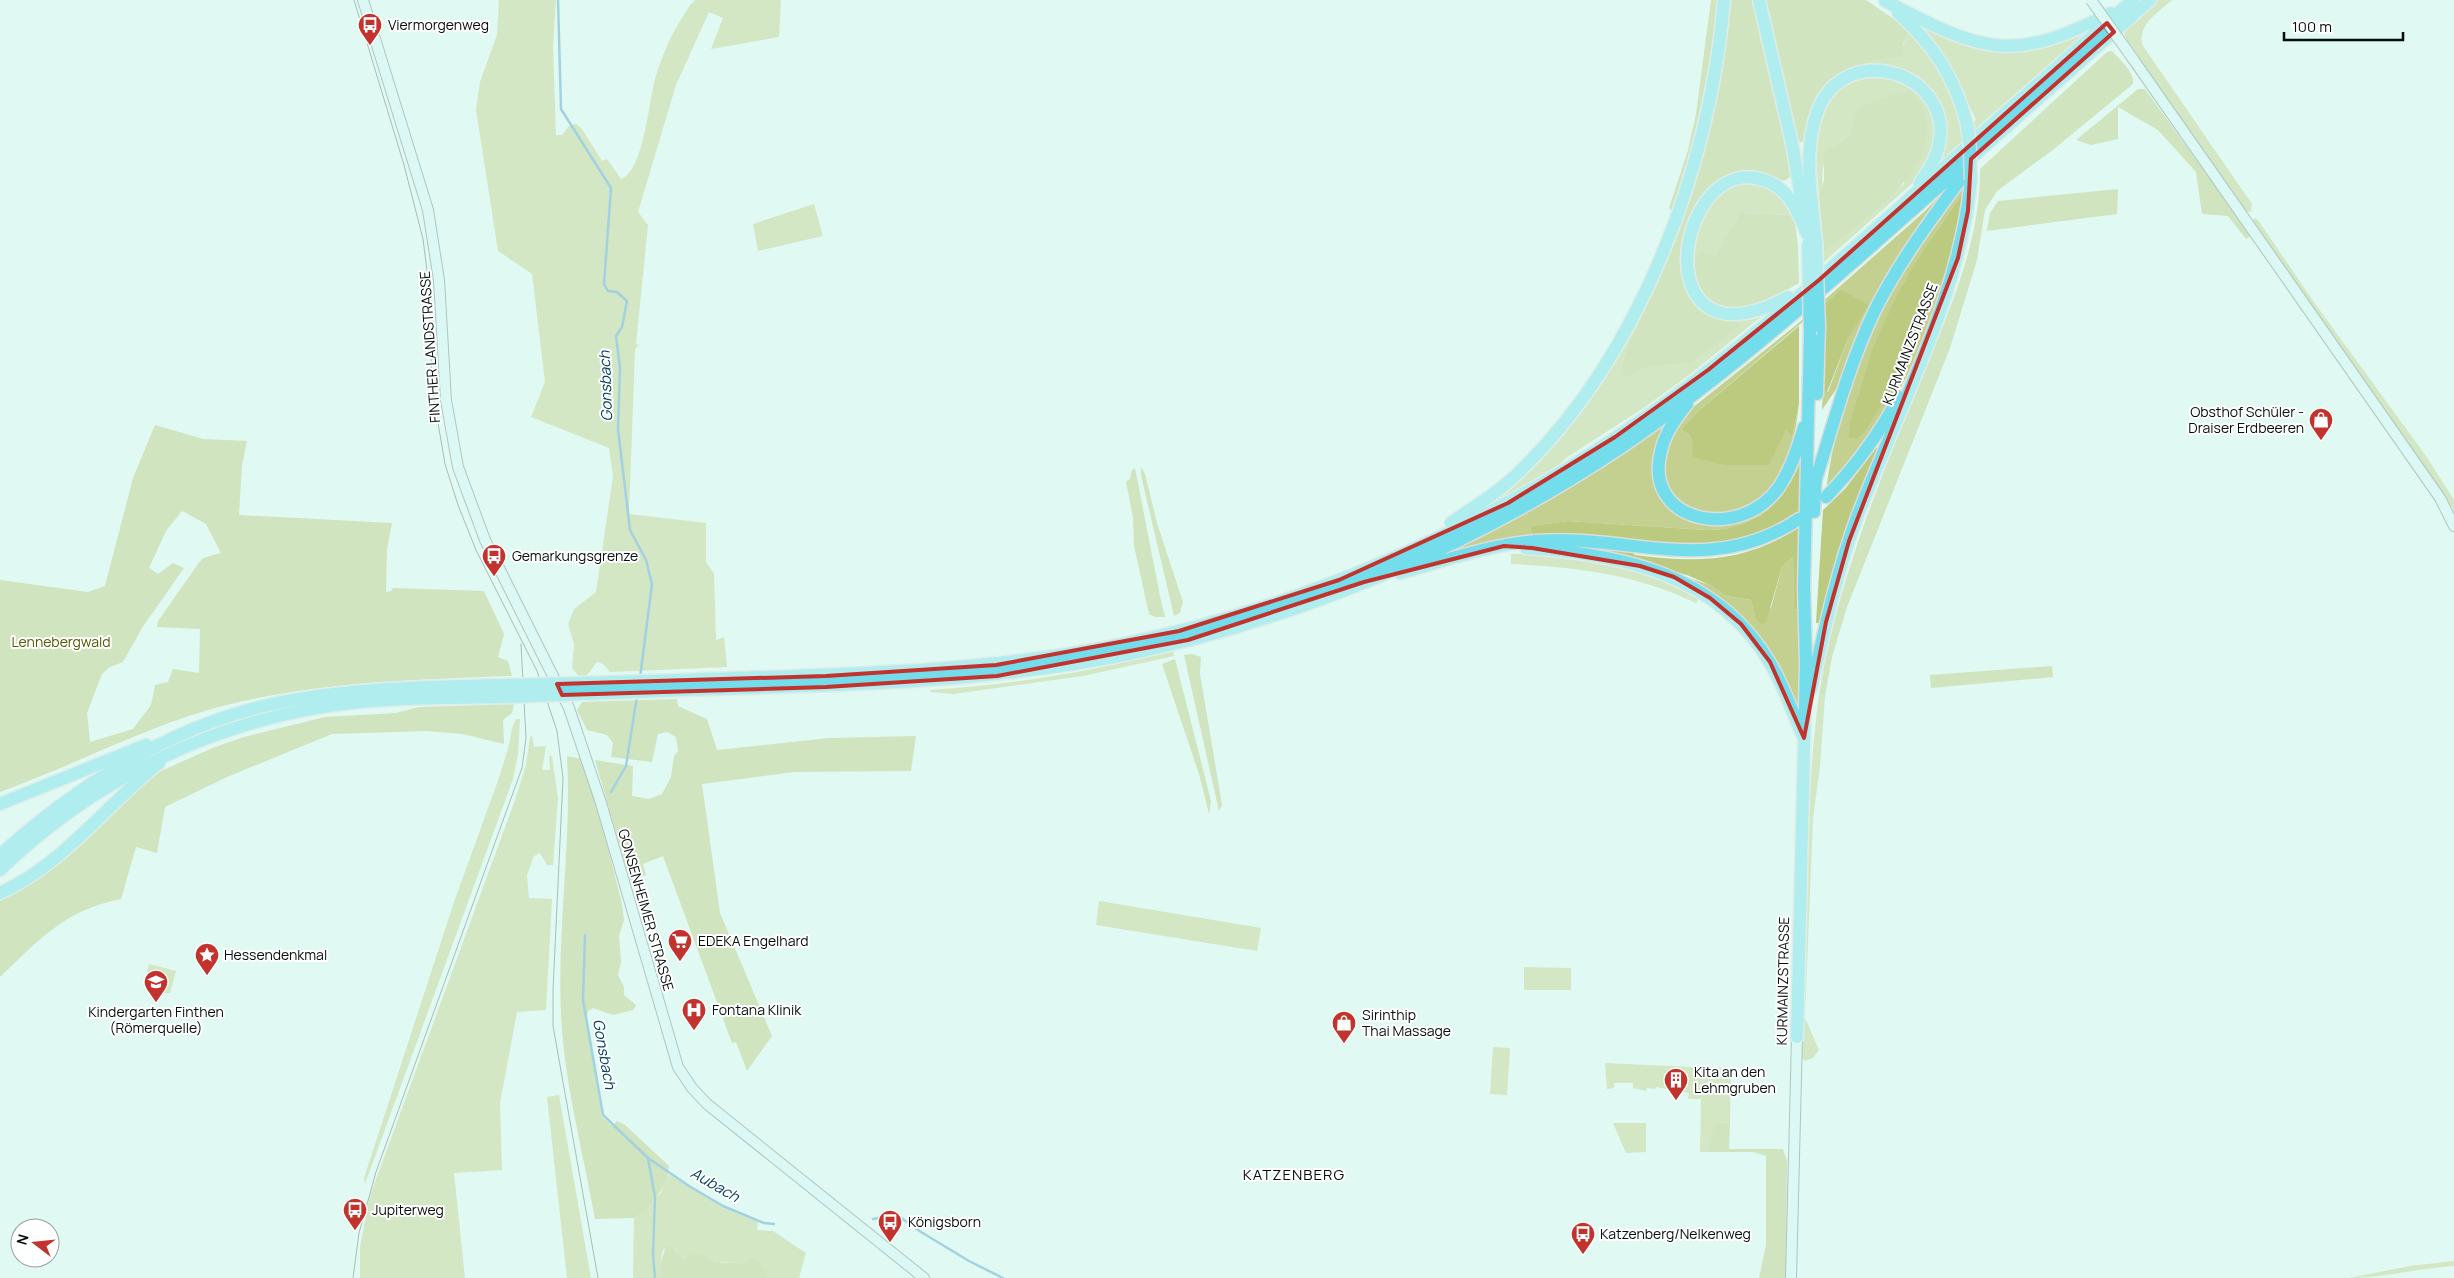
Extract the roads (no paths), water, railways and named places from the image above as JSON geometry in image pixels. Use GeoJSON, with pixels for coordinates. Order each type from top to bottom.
{"type":"FeatureCollection","features":[{"type":"Feature","properties":{"kind":"highway"},"geometry":{"type":"LineString","coordinates":[[1422,543],[1514,477],[1547,443],[1577,407],[1611,355],[1648,283],[1685,189],[1700,142],[1711,94],[1724,0]]}},
{"type":"Feature","properties":{"kind":"highway","name":"KURMAINZSTRASSE"},"geometry":{"type":"LineString","coordinates":[[1759,0],[1793,148],[1810,240],[1815,331],[1808,412],[1804,587],[1806,664],[1797,1037]]}},
{"type":"Feature","properties":{"kind":"highway"},"geometry":{"type":"LineString","coordinates":[[0,870],[38,835],[86,800],[131,772],[180,749],[232,730],[333,705],[505,691],[684,685],[932,681],[997,676],[1063,666],[1188,640],[1257,620],[1364,582],[1444,547],[1512,512],[1622,446],[1696,392],[1798,312],[2150,0]]}},
{"type":"Feature","properties":{"kind":"highway"},"geometry":{"type":"LineString","coordinates":[[1884,1],[1959,37],[1980,43],[2009,47],[2038,44],[2061,37],[2130,3]]}},
{"type":"Feature","properties":{"kind":"highway","name":"KURMAINZSTRASSE"},"geometry":{"type":"LineString","coordinates":[[1805,716],[1829,607],[1849,541],[1932,330],[1958,258],[1968,211],[1971,180],[1970,149],[1967,125],[1956,89],[1941,61],[1916,30],[1884,1]]}},
{"type":"Feature","properties":{"kind":"highway"},"geometry":{"type":"LineString","coordinates":[[684,685],[931,671],[1060,656],[1170,633],[1256,609],[1340,580],[1508,503],[1615,438],[1708,370],[1815,283],[2130,3]]}},
{"type":"Feature","properties":{"kind":"highway"},"geometry":{"type":"LineString","coordinates":[[1810,240],[1810,171],[1818,110],[1832,89],[1852,75],[1876,70],[1900,74],[1921,88],[1935,108],[1939,126],[1939,144],[1935,156],[1913,195]]}},
{"type":"Feature","properties":{"kind":"highway"},"geometry":{"type":"LineString","coordinates":[[1816,479],[1854,359],[1875,311],[1900,264],[1929,220],[1985,147]]}},
{"type":"Feature","properties":{"kind":"highway"},"geometry":{"type":"LineString","coordinates":[[1810,240],[1796,207],[1783,190],[1761,179],[1740,179],[1722,186],[1706,201],[1688,242],[1686,269],[1688,280],[1701,301],[1722,314],[1733,315],[1758,312],[1815,283]]}},
{"type":"Feature","properties":{"kind":"highway"},"geometry":{"type":"LineString","coordinates":[[1826,497],[1848,474],[1884,424],[1932,330]]}},
{"type":"Feature","properties":{"kind":"highway"},"geometry":{"type":"LineString","coordinates":[[1806,664],[1816,479],[1815,331]]}},
{"type":"Feature","properties":{"kind":"highway"},"geometry":{"type":"LineString","coordinates":[[1696,392],[1669,430],[1660,452],[1660,471],[1664,489],[1674,503],[1686,512],[1706,520],[1722,520],[1743,514],[1765,501],[1778,488],[1793,459],[1808,412]]}},
{"type":"Feature","properties":{"kind":"highway"},"geometry":{"type":"LineString","coordinates":[[1364,582],[1522,542],[1556,540],[1678,551],[1718,550],[1762,538],[1784,529],[1799,519]]}},
{"type":"Feature","properties":{"kind":"highway"},"geometry":{"type":"LineString","coordinates":[[1504,546],[1586,554],[1640,566],[1674,578],[1710,598],[1741,624],[1770,662],[1804,738]]}},
{"type":"Feature","properties":{"kind":"highway"},"geometry":{"type":"LineString","coordinates":[[0,804],[58,782],[118,755],[189,732],[227,717],[266,706],[326,695],[384,690],[505,691]]}},
{"type":"Feature","properties":{"kind":"highway"},"geometry":{"type":"LineString","coordinates":[[0,855],[39,821],[81,790],[140,755],[189,732]]}},
{"type":"Feature","properties":{"kind":"highway"},"geometry":{"type":"LineString","coordinates":[[0,893],[32,876],[55,860],[138,782],[180,749]]}},
{"type":"Feature","properties":{"kind":"main road","name":"FINTHER LANDSTRASSE"},"geometry":{"type":"LineString","coordinates":[[363,0],[428,210],[439,280],[446,406],[458,468],[482,534],[569,708]]}},
{"type":"Feature","properties":{"kind":"main road"},"geometry":{"type":"LineString","coordinates":[[2091,0],[2440,498],[2454,526]]}},
{"type":"Feature","properties":{"kind":"main road","name":"GONSENHEIMER STRASSE"},"geometry":{"type":"LineString","coordinates":[[569,708],[601,803],[670,1044],[680,1071],[707,1104],[924,1278]]}},
{"type":"Feature","properties":{"kind":"main road","name":"KURMAINZSTRASSE"},"geometry":{"type":"LineString","coordinates":[[1791,1278],[1797,1037]]}},
{"type":"Feature","properties":{"kind":"waterway","name":"Gonsbach"},"geometry":{"type":"LineString","coordinates":[[558,0],[561,109],[611,188],[604,284],[608,291],[617,292],[627,301],[622,327],[616,336],[620,368],[618,429],[630,530],[646,560],[652,584],[640,678]]}},
{"type":"Feature","properties":{"kind":"waterway","name":"Gonsbach"},"geometry":{"type":"LineString","coordinates":[[611,792],[626,766],[637,696]]}},
{"type":"Feature","properties":{"kind":"waterway","name":"Gonsbach"},"geometry":{"type":"LineString","coordinates":[[585,935],[583,1000],[603,1115],[648,1158],[689,1186],[723,1206],[764,1223],[774,1224]]}},
{"type":"Feature","properties":{"kind":"waterway"},"geometry":{"type":"LineString","coordinates":[[648,1158],[655,1197],[653,1255],[655,1278]]}},
{"type":"Feature","properties":{"kind":"waterway","name":"Aubach"},"geometry":{"type":"LineString","coordinates":[[873,1219],[897,1215],[969,1261],[1003,1278]]}},
{"type":"Feature","properties":{"kind":"tram line"},"geometry":{"type":"LineString","coordinates":[[354,0],[404,165],[423,239],[429,286],[432,388],[445,464],[458,505],[476,550],[537,671],[557,731],[563,778],[553,1026],[598,1278]]}},
{"type":"Feature","properties":{"kind":"tram line"},"geometry":{"type":"LineString","coordinates":[[353,1278],[359,1233],[376,1172],[522,768],[526,738],[521,644]]}},
{"type":"Feature","properties":{"kind":"place","name":"Viermorgenweg"},"geometry":{"type":"Point","coordinates":[370,46]}},
{"type":"Feature","properties":{"kind":"place","name":"Obsthof Schüler - Draiser Erdbeeren"},"geometry":{"type":"Point","coordinates":[2321,441]}},
{"type":"Feature","properties":{"kind":"place","name":"Gemarkungsgrenze"},"geometry":{"type":"Point","coordinates":[494,577]}},
{"type":"Feature","properties":{"kind":"place","name":"EDEKA Engelhard"},"geometry":{"type":"Point","coordinates":[680,962]}},
{"type":"Feature","properties":{"kind":"place","name":"Hessendenkmal"},"geometry":{"type":"Point","coordinates":[207,976]}},
{"type":"Feature","properties":{"kind":"place","name":"Kindergarten Finthen (Römerquelle)"},"geometry":{"type":"Point","coordinates":[156,1003]}},
{"type":"Feature","properties":{"kind":"place","name":"Fontana Klinik"},"geometry":{"type":"Point","coordinates":[694,1031]}},
{"type":"Feature","properties":{"kind":"place","name":"Sirinthip Thai Massage"},"geometry":{"type":"Point","coordinates":[1344,1044]}},
{"type":"Feature","properties":{"kind":"place","name":"Kita an den Lehmgruben"},"geometry":{"type":"Point","coordinates":[1676,1101]}},
{"type":"Feature","properties":{"kind":"place","name":"Jupiterweg"},"geometry":{"type":"Point","coordinates":[355,1231]}},
{"type":"Feature","properties":{"kind":"place","name":"Königsborn"},"geometry":{"type":"Point","coordinates":[890,1243]}},
{"type":"Feature","properties":{"kind":"place","name":"Katzenberg/Nelkenweg"},"geometry":{"type":"Point","coordinates":[1583,1255]}},
{"type":"Feature","properties":{"kind":"district","name":"KATZENBERG"},"geometry":{"type":"Point","coordinates":[1294,1175]}},
{"type":"Feature","properties":{"kind":"park label","name":"Lennebergwald"},"geometry":{"type":"Point","coordinates":[61,642]}}]}
